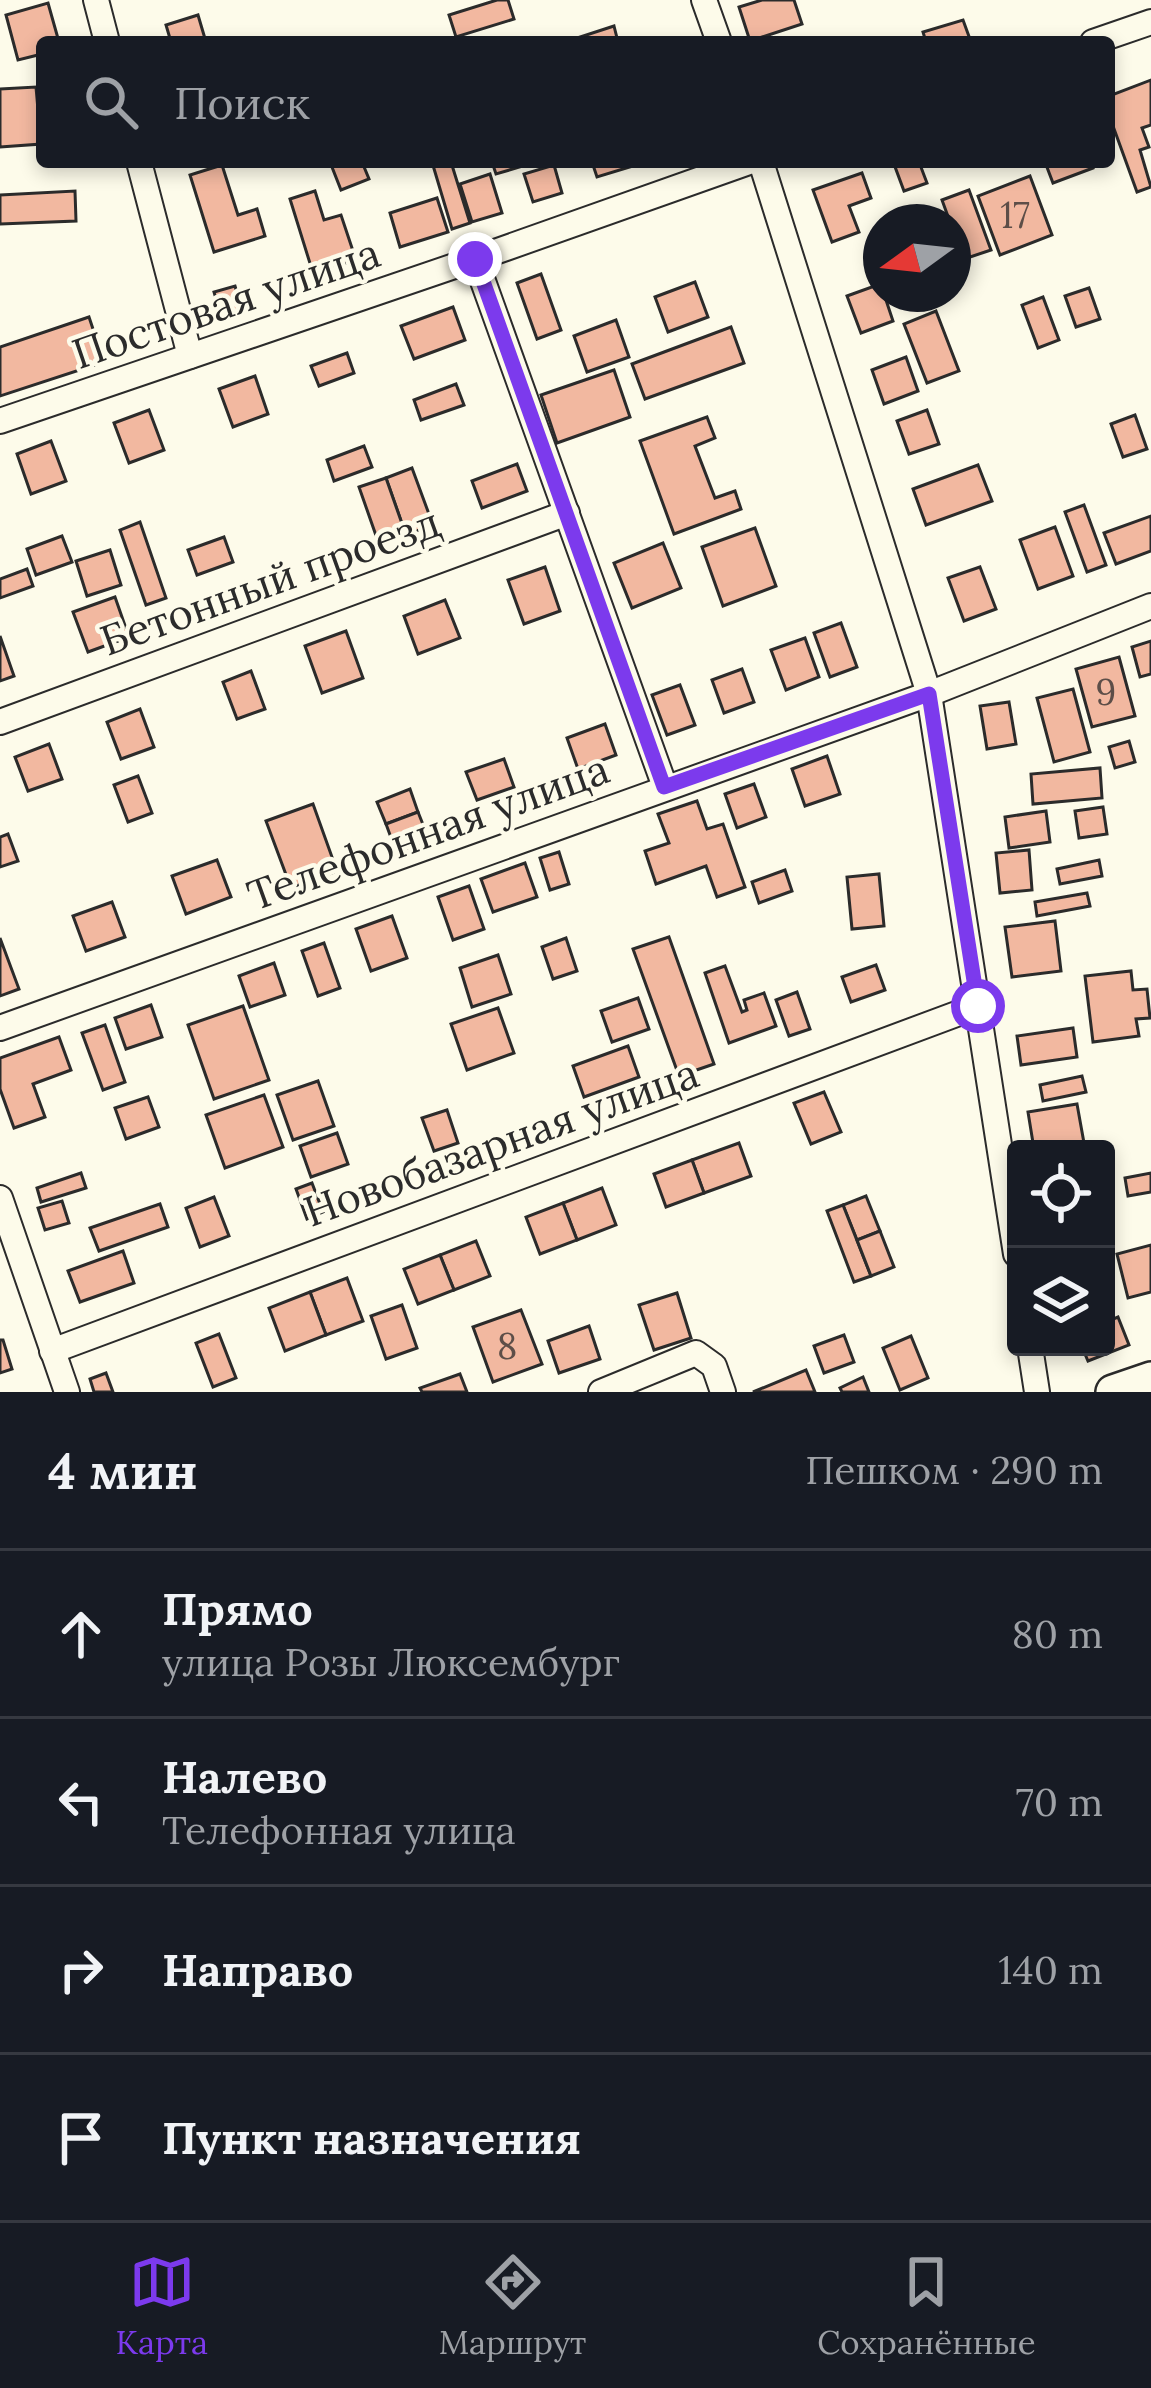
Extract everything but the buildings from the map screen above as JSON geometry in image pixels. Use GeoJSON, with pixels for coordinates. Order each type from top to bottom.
{"type":"FeatureCollection","features":[{"type":"Feature","properties":{"kind":"main road"},"geometry":{"type":"LineString","coordinates":[[1113,1392],[1151,1378]]}},
{"type":"Feature","properties":{"kind":"street"},"geometry":{"type":"LineString","coordinates":[[96,0],[105,36]]}},
{"type":"Feature","properties":{"kind":"street"},"geometry":{"type":"LineString","coordinates":[[704,0],[716,36]]}},
{"type":"Feature","properties":{"kind":"street"},"geometry":{"type":"LineString","coordinates":[[1110,36],[1151,22]]}},
{"type":"Feature","properties":{"kind":"street"},"geometry":{"type":"LineString","coordinates":[[141,168],[190,356]]}},
{"type":"Feature","properties":{"kind":"street","name":"Постовая улица"},"geometry":{"type":"LineString","coordinates":[[0,421],[732,168]]}},
{"type":"Feature","properties":{"kind":"street"},"geometry":{"type":"LineString","coordinates":[[763,168],[929,694],[1015,1248]]}},
{"type":"Feature","properties":{"kind":"street"},"geometry":{"type":"LineString","coordinates":[[475,259],[664,787]]}},
{"type":"Feature","properties":{"kind":"street","name":"Бетонный проезд"},"geometry":{"type":"LineString","coordinates":[[0,722],[567,513]]}},
{"type":"Feature","properties":{"kind":"street","name":"Телефонная улица"},"geometry":{"type":"LineString","coordinates":[[0,1028],[929,694],[1151,606]]}},
{"type":"Feature","properties":{"kind":"street","name":"Новобазарная улица"},"geometry":{"type":"LineString","coordinates":[[52,1351],[978,1006]]}},
{"type":"Feature","properties":{"kind":"street"},"geometry":{"type":"LineString","coordinates":[[0,1198],[67,1392]]}},
{"type":"Feature","properties":{"kind":"street"},"geometry":{"type":"LineString","coordinates":[[601,1392],[696,1353],[714,1366],[723,1392]]}},
{"type":"Feature","properties":{"kind":"street"},"geometry":{"type":"LineString","coordinates":[[1031,1356],[1037,1392]]}},
{"type":"Feature","properties":{"kind":"route"},"geometry":{"type":"LineString","coordinates":[[475,259],[664,787],[929,694],[978,1006]]}}]}
